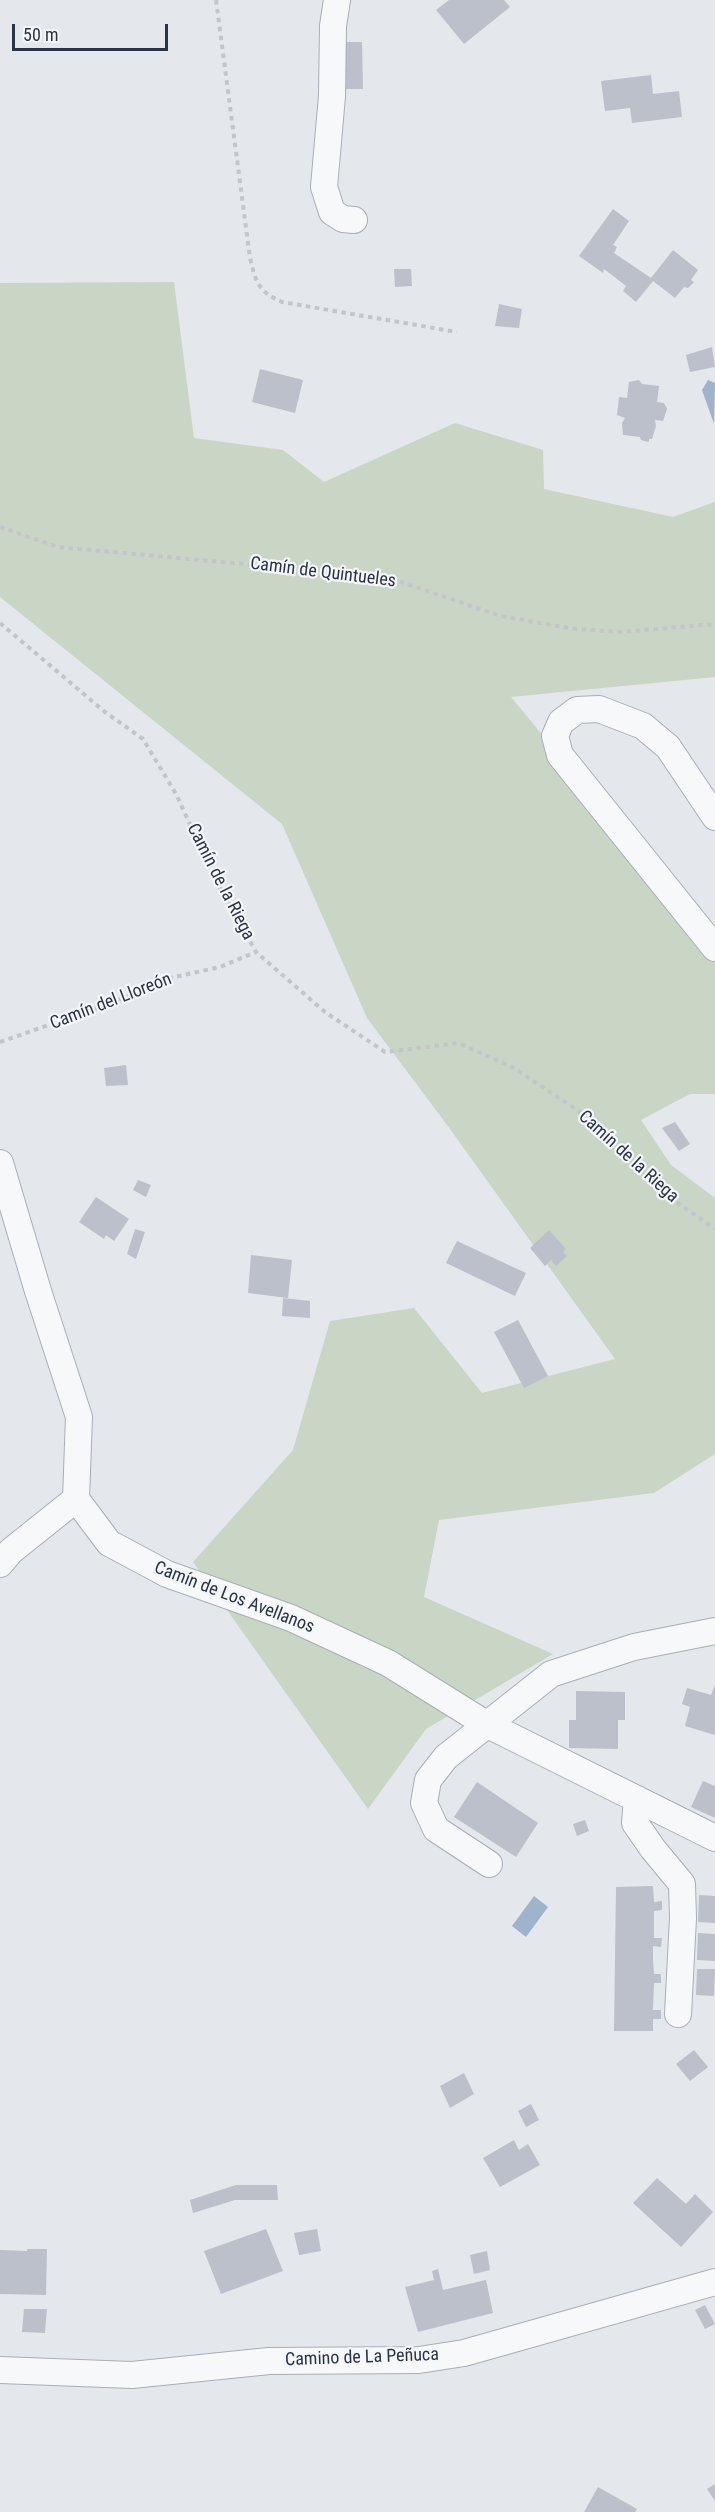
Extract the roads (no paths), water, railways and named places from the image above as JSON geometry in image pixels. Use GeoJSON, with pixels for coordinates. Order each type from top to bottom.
{"type":"FeatureCollection","features":[{"type":"Feature","properties":{"kind":"street"},"geometry":{"type":"LineString","coordinates":[[337,0],[333,26],[332,96],[324,187],[332,212],[343,219],[354,220]]}},
{"type":"Feature","properties":{"kind":"street"},"geometry":{"type":"LineString","coordinates":[[715,817],[668,747],[643,726],[599,709],[576,710],[561,722],[555,736],[560,755],[715,948]]}},
{"type":"Feature","properties":{"kind":"street"},"geometry":{"type":"LineString","coordinates":[[0,1163],[79,1417],[76,1499],[11,1551],[0,1564]]}},
{"type":"Feature","properties":{"kind":"street","name":"Camín de Los Avellanos"},"geometry":{"type":"LineString","coordinates":[[76,1499],[109,1543],[167,1574],[291,1618],[388,1663],[486,1724],[715,1838]]}},
{"type":"Feature","properties":{"kind":"street"},"geometry":{"type":"LineString","coordinates":[[489,1864],[435,1828],[424,1803],[428,1779],[446,1757],[551,1674],[634,1647],[715,1631]]}},
{"type":"Feature","properties":{"kind":"street"},"geometry":{"type":"LineString","coordinates":[[637,1799],[636,1823],[653,1849],[682,1884],[683,1918],[678,2014]]}},
{"type":"Feature","properties":{"kind":"street","name":"Camino de La Peñuca"},"geometry":{"type":"LineString","coordinates":[[0,2370],[132,2375],[269,2361],[419,2360],[464,2354],[715,2282]]}},
{"type":"Feature","properties":{"kind":"water"},"geometry":{"type":"Polygon","coordinates":[[[708,380],[715,383],[714,424],[702,390],[708,380]]]}},
{"type":"Feature","properties":{"kind":"water"},"geometry":{"type":"Polygon","coordinates":[[[534,1896],[548,1907],[526,1937],[512,1926],[534,1896]]]}}]}
